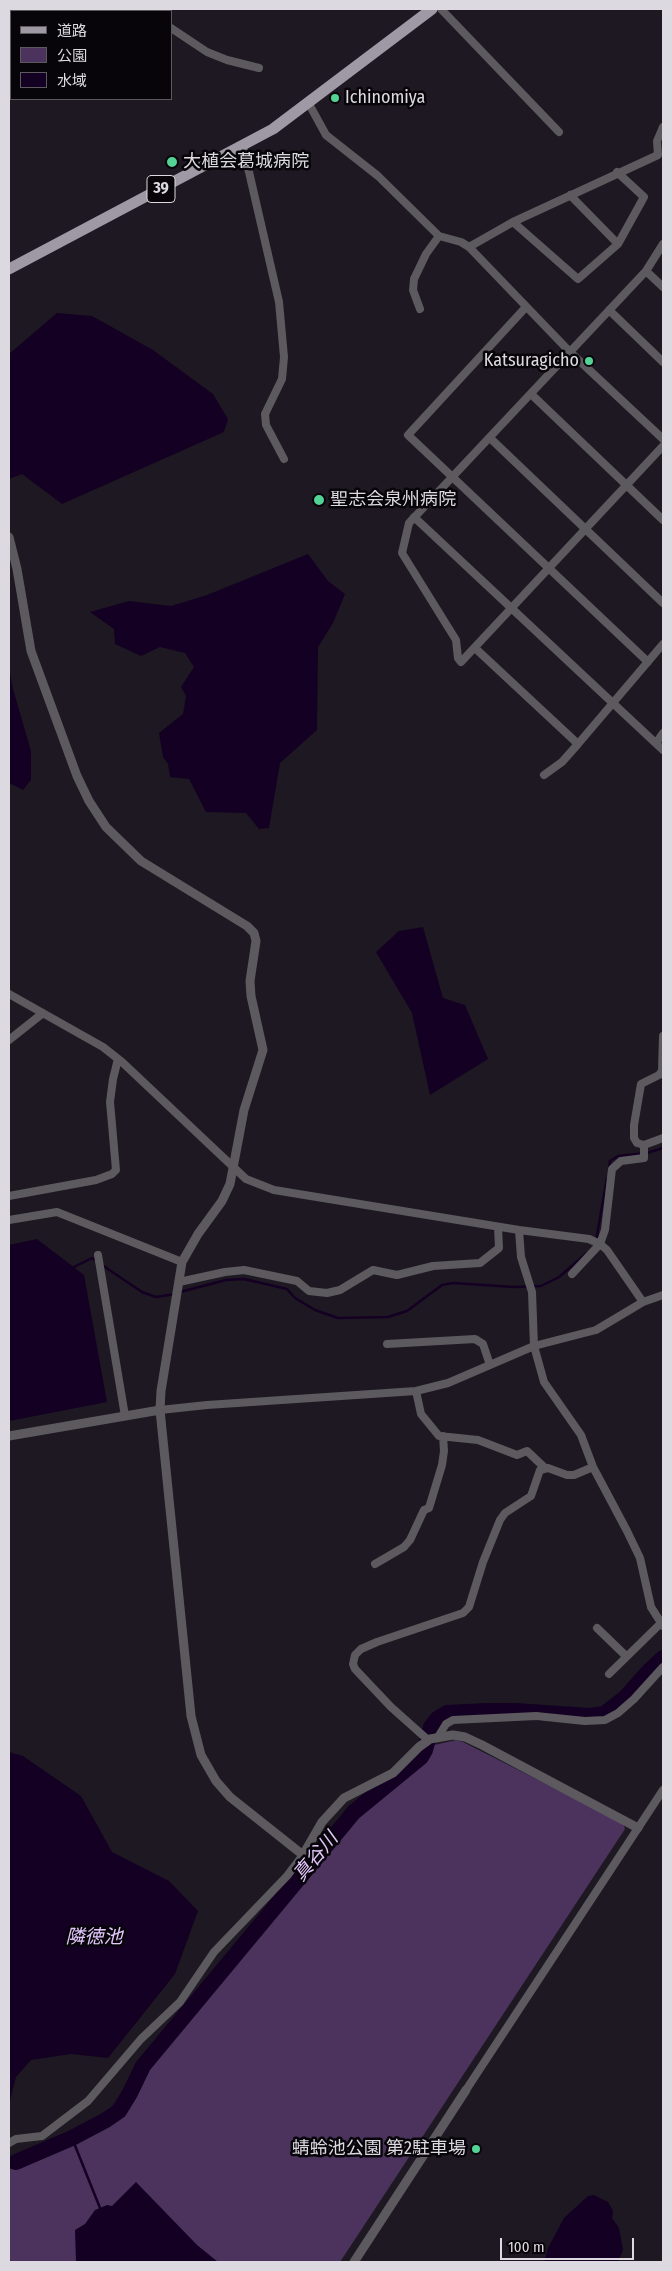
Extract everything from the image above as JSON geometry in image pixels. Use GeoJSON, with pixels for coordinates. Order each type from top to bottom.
{"type":"FeatureCollection","features":[{"type":"Feature","properties":{"kind":"main road","name":"39"},"geometry":{"type":"LineString","coordinates":[[9,269],[273,129],[309,104],[432,9]]}},
{"type":"Feature","properties":{"kind":"street"},"geometry":{"type":"LineString","coordinates":[[441,9],[559,132]]}},
{"type":"Feature","properties":{"kind":"street"},"geometry":{"type":"LineString","coordinates":[[172,29],[207,52],[226,60],[259,68]]}},
{"type":"Feature","properties":{"kind":"street"},"geometry":{"type":"LineString","coordinates":[[309,104],[326,135],[378,176],[439,236],[461,242],[469,247],[570,352],[663,439]]}},
{"type":"Feature","properties":{"kind":"street"},"geometry":{"type":"LineString","coordinates":[[469,247],[513,222],[617,172],[658,155],[656,141],[663,127]]}},
{"type":"Feature","properties":{"kind":"street"},"geometry":{"type":"LineString","coordinates":[[242,146],[279,302],[284,357],[282,379],[265,414],[266,425],[284,458]]}},
{"type":"Feature","properties":{"kind":"street"},"geometry":{"type":"LineString","coordinates":[[513,222],[578,280],[618,244],[644,198],[617,172]]}},
{"type":"Feature","properties":{"kind":"street"},"geometry":{"type":"LineString","coordinates":[[570,195],[618,244]]}},
{"type":"Feature","properties":{"kind":"street"},"geometry":{"type":"LineString","coordinates":[[420,309],[413,290],[414,279],[426,254],[439,236]]}},
{"type":"Feature","properties":{"kind":"street"},"geometry":{"type":"LineString","coordinates":[[663,244],[646,271],[409,523],[402,553],[456,640],[458,658],[461,662],[663,446]]}},
{"type":"Feature","properties":{"kind":"street"},"geometry":{"type":"LineString","coordinates":[[646,271],[663,287]]}},
{"type":"Feature","properties":{"kind":"street"},"geometry":{"type":"LineString","coordinates":[[526,307],[408,435],[648,662]]}},
{"type":"Feature","properties":{"kind":"street"},"geometry":{"type":"LineString","coordinates":[[609,310],[663,362]]}},
{"type":"Feature","properties":{"kind":"street"},"geometry":{"type":"LineString","coordinates":[[531,394],[663,520]]}},
{"type":"Feature","properties":{"kind":"street"},"geometry":{"type":"LineString","coordinates":[[490,438],[663,603]]}},
{"type":"Feature","properties":{"kind":"street"},"geometry":{"type":"LineString","coordinates":[[414,517],[614,702],[663,750]]}},
{"type":"Feature","properties":{"kind":"street"},"geometry":{"type":"LineString","coordinates":[[9,537],[17,569],[31,651],[77,776],[89,801],[106,826],[141,861],[254,933],[255,950],[250,981],[251,996],[263,1050],[244,1110],[234,1170],[222,1200],[198,1234],[182,1262],[161,1391],[160,1410],[194,1734],[201,1755],[216,1781],[230,1797],[303,1855]]}},
{"type":"Feature","properties":{"kind":"street"},"geometry":{"type":"LineString","coordinates":[[544,775],[562,762],[663,644]]}},
{"type":"Feature","properties":{"kind":"street"},"geometry":{"type":"LineString","coordinates":[[475,648],[578,744]]}},
{"type":"Feature","properties":{"kind":"street"},"geometry":{"type":"LineString","coordinates":[[656,743],[663,733]]}},
{"type":"Feature","properties":{"kind":"street"},"geometry":{"type":"LineString","coordinates":[[9,994],[103,1047],[118,1059],[234,1170],[246,1179],[274,1190],[498,1227],[589,1239],[600,1244],[616,1260],[642,1302]]}},
{"type":"Feature","properties":{"kind":"street"},"geometry":{"type":"LineString","coordinates":[[9,1040],[43,1013]]}},
{"type":"Feature","properties":{"kind":"street"},"geometry":{"type":"LineString","coordinates":[[663,1036],[662,1071],[660,1075],[641,1084],[634,1138],[637,1143],[644,1145],[663,1138]]}},
{"type":"Feature","properties":{"kind":"street"},"geometry":{"type":"LineString","coordinates":[[9,1196],[96,1180],[112,1174],[116,1170],[110,1102],[112,1079],[118,1059]]}},
{"type":"Feature","properties":{"kind":"street"},"geometry":{"type":"LineString","coordinates":[[572,1274],[600,1244],[604,1230],[612,1169],[621,1161],[644,1158],[644,1145]]}},
{"type":"Feature","properties":{"kind":"street"},"geometry":{"type":"LineString","coordinates":[[9,1220],[57,1212],[182,1262]]}},
{"type":"Feature","properties":{"kind":"street"},"geometry":{"type":"LineString","coordinates":[[179,1282],[244,1270],[297,1281],[309,1291],[317,1293],[340,1290],[372,1270],[397,1275],[434,1266],[480,1263],[499,1248],[498,1227]]}},
{"type":"Feature","properties":{"kind":"street"},"geometry":{"type":"LineString","coordinates":[[519,1230],[521,1257],[532,1292],[534,1346],[549,1392],[580,1435],[593,1467],[640,1558],[651,1607],[662,1625],[608,1674]]}},
{"type":"Feature","properties":{"kind":"street"},"geometry":{"type":"LineString","coordinates":[[98,1255],[125,1416]]}},
{"type":"Feature","properties":{"kind":"street"},"geometry":{"type":"LineString","coordinates":[[9,1436],[206,1404],[416,1391],[448,1383],[534,1346],[596,1330],[642,1302],[663,1295]]}},
{"type":"Feature","properties":{"kind":"street"},"geometry":{"type":"LineString","coordinates":[[387,1344],[475,1339],[483,1344],[490,1365]]}},
{"type":"Feature","properties":{"kind":"street"},"geometry":{"type":"LineString","coordinates":[[416,1391],[421,1414],[439,1436],[478,1440],[517,1455],[527,1451],[545,1468],[574,1475],[593,1467]]}},
{"type":"Feature","properties":{"kind":"street"},"geometry":{"type":"LineString","coordinates":[[375,1564],[404,1547],[410,1540],[424,1510],[429,1508],[442,1465],[444,1451],[443,1436]]}},
{"type":"Feature","properties":{"kind":"street"},"geometry":{"type":"LineString","coordinates":[[428,1740],[391,1707],[355,1669],[353,1664],[355,1655],[377,1642],[464,1613],[469,1607],[482,1562],[500,1520],[505,1513],[531,1496],[540,1470],[545,1468]]}},
{"type":"Feature","properties":{"kind":"street"},"geometry":{"type":"LineString","coordinates":[[597,1628],[626,1656]]}},
{"type":"Feature","properties":{"kind":"street"},"geometry":{"type":"LineString","coordinates":[[438,1737],[446,1724],[453,1720],[536,1716],[585,1721],[605,1720],[624,1709],[663,1667]]}},
{"type":"Feature","properties":{"kind":"street"},"geometry":{"type":"LineString","coordinates":[[9,2144],[16,2139],[42,2136],[88,2101],[142,2039],[180,2002],[214,1952],[287,1876],[303,1855],[322,1822],[344,1798],[393,1773],[428,1740],[453,1735],[465,1737],[638,1828]]}},
{"type":"Feature","properties":{"kind":"street"},"geometry":{"type":"LineString","coordinates":[[354,2262],[663,1790]]}},
{"type":"Feature","properties":{"kind":"green space"},"geometry":{"type":"Polygon","coordinates":[[[456,1740],[623,1823],[625,1829],[340,2262],[9,2262],[9,2170],[95,2132],[122,2112],[146,2067],[356,1814],[418,1766],[424,1760],[430,1746],[456,1740]]]}},
{"type":"Feature","properties":{"kind":"water"},"geometry":{"type":"Polygon","coordinates":[[[57,313],[92,316],[153,350],[213,394],[228,419],[224,432],[62,504],[22,474],[9,479],[9,354],[57,313]]]}},
{"type":"Feature","properties":{"kind":"water"},"geometry":{"type":"Polygon","coordinates":[[[308,554],[328,581],[345,594],[333,623],[318,647],[317,730],[280,763],[269,828],[259,829],[246,813],[206,812],[189,779],[170,777],[168,764],[163,757],[159,733],[183,714],[186,696],[181,687],[194,667],[185,653],[160,647],[141,656],[115,644],[114,629],[90,612],[129,601],[171,606],[207,595],[308,554]]]}},
{"type":"Feature","properties":{"kind":"water"},"geometry":{"type":"Polygon","coordinates":[[[9,667],[13,689],[31,751],[31,780],[23,790],[9,783],[9,667]]]}},
{"type":"Feature","properties":{"kind":"water"},"geometry":{"type":"Polygon","coordinates":[[[423,927],[443,998],[465,1005],[488,1059],[430,1095],[412,1013],[376,952],[399,931],[423,927]]]}},
{"type":"Feature","properties":{"kind":"water"},"geometry":{"type":"Polygon","coordinates":[[[37,1239],[84,1275],[107,1402],[9,1421],[9,1245],[37,1239]]]}},
{"type":"Feature","properties":{"kind":"water","name":"隣徳池"},"geometry":{"type":"Polygon","coordinates":[[[9,1752],[23,1756],[81,1796],[112,1852],[169,1881],[198,1911],[175,1974],[108,2058],[71,2054],[31,2060],[16,2077],[9,2105],[9,1752]]]}},
{"type":"Feature","properties":{"kind":"water"},"geometry":{"type":"Polygon","coordinates":[[[136,2182],[197,2245],[218,2262],[76,2262],[75,2230],[85,2224],[95,2210],[107,2205],[112,2206],[136,2182]]]}},
{"type":"Feature","properties":{"kind":"water"},"geometry":{"type":"Polygon","coordinates":[[[594,2195],[608,2202],[613,2211],[612,2218],[619,2228],[623,2250],[618,2262],[544,2262],[548,2248],[564,2218],[588,2196],[594,2195]]]}},
{"type":"Feature","properties":{"kind":"waterway"},"geometry":{"type":"LineString","coordinates":[[609,1170],[610,1161],[618,1156],[647,1153],[663,1148]]}},
{"type":"Feature","properties":{"kind":"waterway"},"geometry":{"type":"LineString","coordinates":[[596,1241],[607,1178]]}},
{"type":"Feature","properties":{"kind":"waterway"},"geometry":{"type":"LineString","coordinates":[[180,1292],[226,1280],[244,1279],[287,1289],[295,1298],[315,1310],[338,1318],[388,1317],[407,1311],[442,1285],[453,1283],[514,1287],[541,1286],[559,1277],[587,1253]]}},
{"type":"Feature","properties":{"kind":"waterway"},"geometry":{"type":"LineString","coordinates":[[72,1268],[92,1258],[98,1262]]}},
{"type":"Feature","properties":{"kind":"waterway"},"geometry":{"type":"LineString","coordinates":[[102,1265],[142,1292],[156,1297],[175,1294]]}},
{"type":"Feature","properties":{"kind":"waterway","name":"真谷川"},"geometry":{"type":"LineString","coordinates":[[16,2162],[72,2138],[119,2111],[143,2066],[354,1812],[421,1757],[425,1750],[431,1727],[437,1719],[447,1713],[486,1711],[590,1716],[604,1714],[625,1698],[663,1658]]}},
{"type":"Feature","properties":{"kind":"waterway"},"geometry":{"type":"LineString","coordinates":[[72,2138],[100,2208]]}},
{"type":"Feature","properties":{"kind":"place","name":"Ichinomiya"},"geometry":{"type":"Point","coordinates":[335,98]}},
{"type":"Feature","properties":{"kind":"place","name":"大植会葛城病院"},"geometry":{"type":"Point","coordinates":[172,162]}},
{"type":"Feature","properties":{"kind":"place","name":"Katsuragicho"},"geometry":{"type":"Point","coordinates":[589,361]}},
{"type":"Feature","properties":{"kind":"place","name":"聖志会泉州病院"},"geometry":{"type":"Point","coordinates":[319,500]}},
{"type":"Feature","properties":{"kind":"place","name":"蜻蛉池公園 第2駐車場"},"geometry":{"type":"Point","coordinates":[476,2149]}}]}
